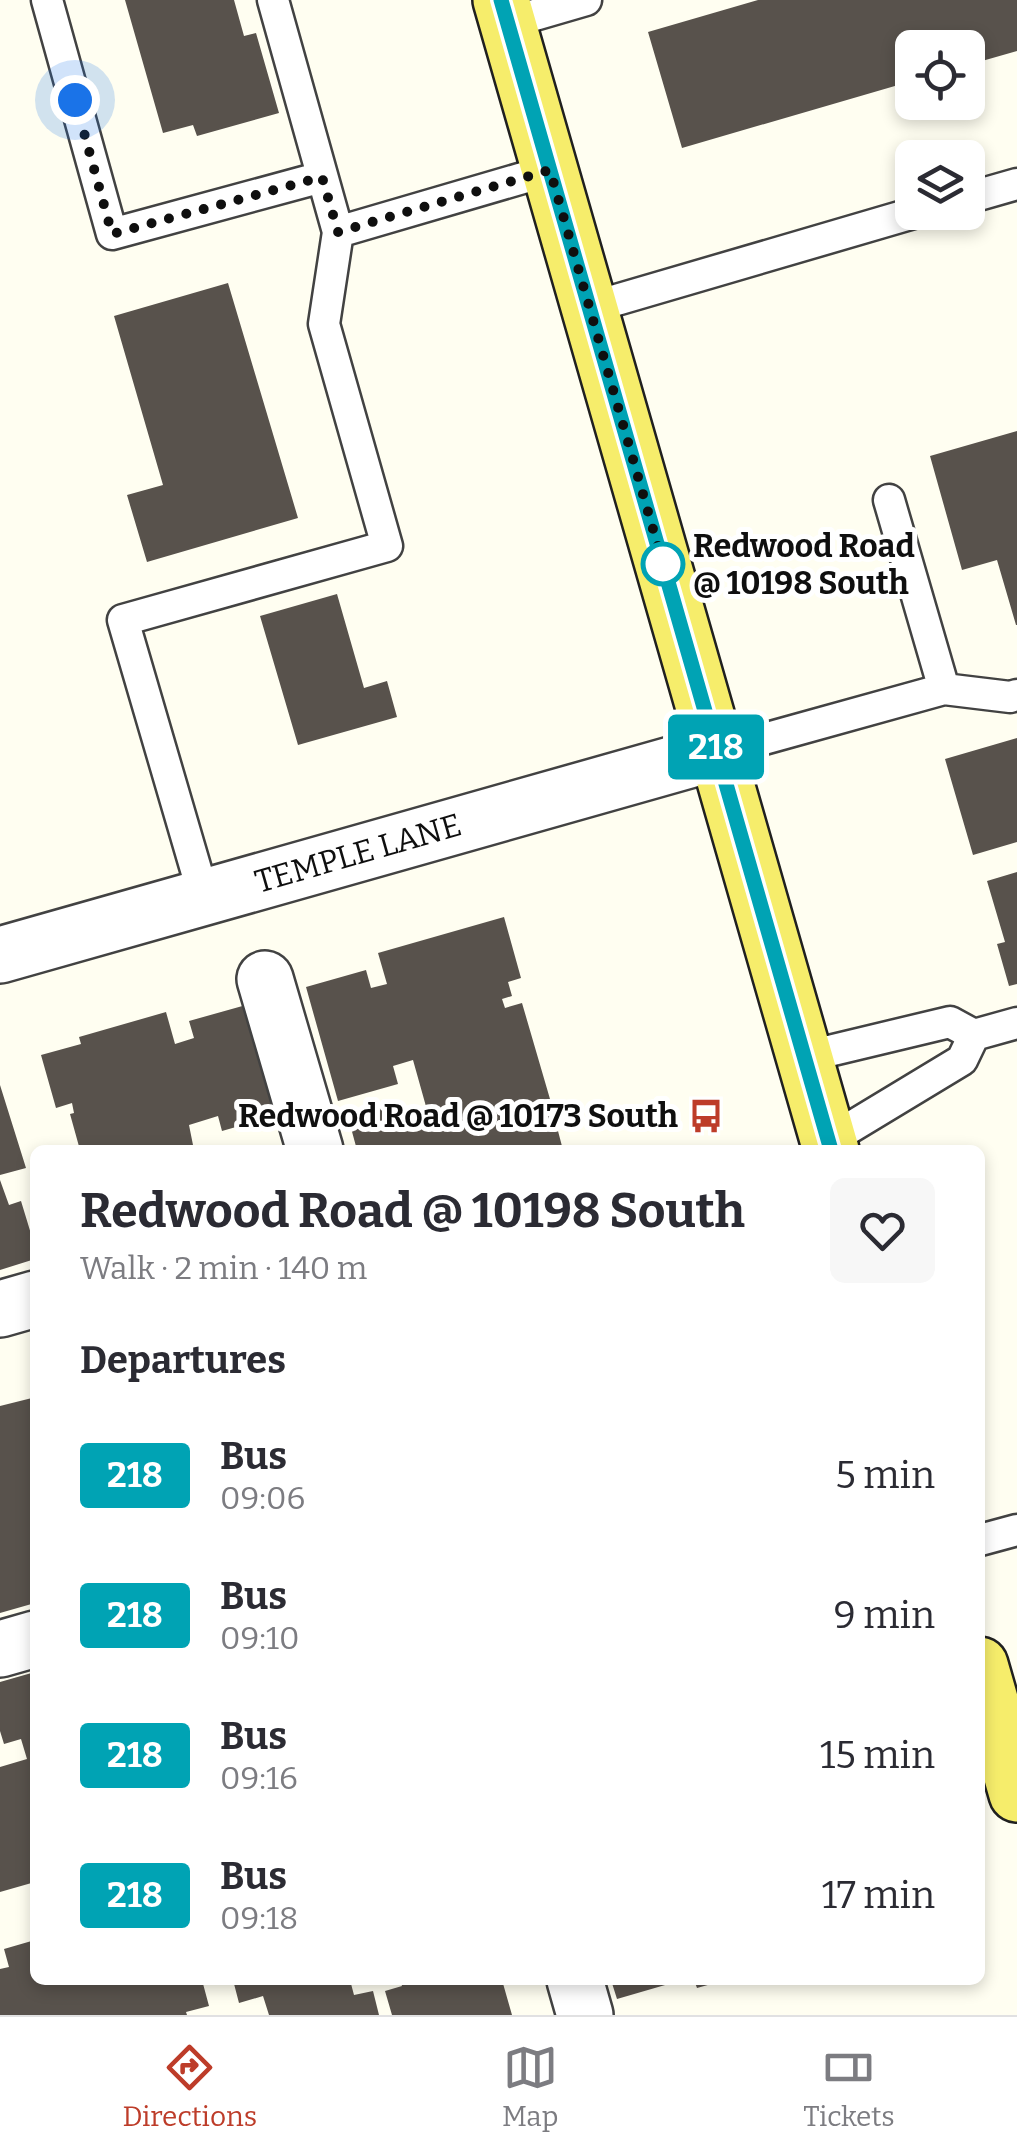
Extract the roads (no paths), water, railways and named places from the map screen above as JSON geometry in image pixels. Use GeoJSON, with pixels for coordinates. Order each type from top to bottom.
{"type":"FeatureCollection","features":[{"type":"Feature","properties":{"kind":"main road"},"geometry":{"type":"LineString","coordinates":[[504,12],[830,1145]]}},
{"type":"Feature","properties":{"kind":"main road"},"geometry":{"type":"LineString","coordinates":[[985,1682],[1017,1794]]}},
{"type":"Feature","properties":{"kind":"street","name":"TEMPLE LANE"},"geometry":{"type":"LineString","coordinates":[[0,955],[717,752]]}},
{"type":"Feature","properties":{"kind":"street"},"geometry":{"type":"LineString","coordinates":[[264,979],[314,1145]]}},
{"type":"Feature","properties":{"kind":"street"},"geometry":{"type":"LineString","coordinates":[[0,1309],[30,1300]]}},
{"type":"Feature","properties":{"kind":"street"},"geometry":{"type":"LineString","coordinates":[[0,1649],[30,1640]]}},
{"type":"Feature","properties":{"kind":"street"},"geometry":{"type":"LineString","coordinates":[[576,1985],[585,2015]]}},
{"type":"Feature","properties":{"kind":"lane"},"geometry":{"type":"LineString","coordinates":[[48,0],[112,234],[322,177]]}},
{"type":"Feature","properties":{"kind":"lane"},"geometry":{"type":"LineString","coordinates":[[204,897],[123,620],[388,546],[324,324],[338,232],[273,0]]}},
{"type":"Feature","properties":{"kind":"lane"},"geometry":{"type":"LineString","coordinates":[[504,12],[586,0]]}},
{"type":"Feature","properties":{"kind":"lane"},"geometry":{"type":"LineString","coordinates":[[338,232],[550,170]]}},
{"type":"Feature","properties":{"kind":"lane"},"geometry":{"type":"LineString","coordinates":[[985,193],[1017,184]]}},
{"type":"Feature","properties":{"kind":"lane"},"geometry":{"type":"LineString","coordinates":[[590,308],[895,218]]}},
{"type":"Feature","properties":{"kind":"lane"},"geometry":{"type":"LineString","coordinates":[[890,500],[944,689]]}},
{"type":"Feature","properties":{"kind":"lane"},"geometry":{"type":"LineString","coordinates":[[717,752],[944,689],[1017,695]]}},
{"type":"Feature","properties":{"kind":"lane"},"geometry":{"type":"LineString","coordinates":[[804,1057],[950,1022],[974,1035],[1017,1024]]}},
{"type":"Feature","properties":{"kind":"lane"},"geometry":{"type":"LineString","coordinates":[[832,1145],[962,1060],[974,1035]]}},
{"type":"Feature","properties":{"kind":"lane"},"geometry":{"type":"LineString","coordinates":[[985,1539],[1017,1530]]}},
{"type":"Feature","properties":{"kind":"place","name":"Redwood Road @ 10198 South"},"geometry":{"type":"Point","coordinates":[663,564]}},
{"type":"Feature","properties":{"kind":"place","name":"Redwood Road @ 10173 South"},"geometry":{"type":"Point","coordinates":[706,1116]}}]}
